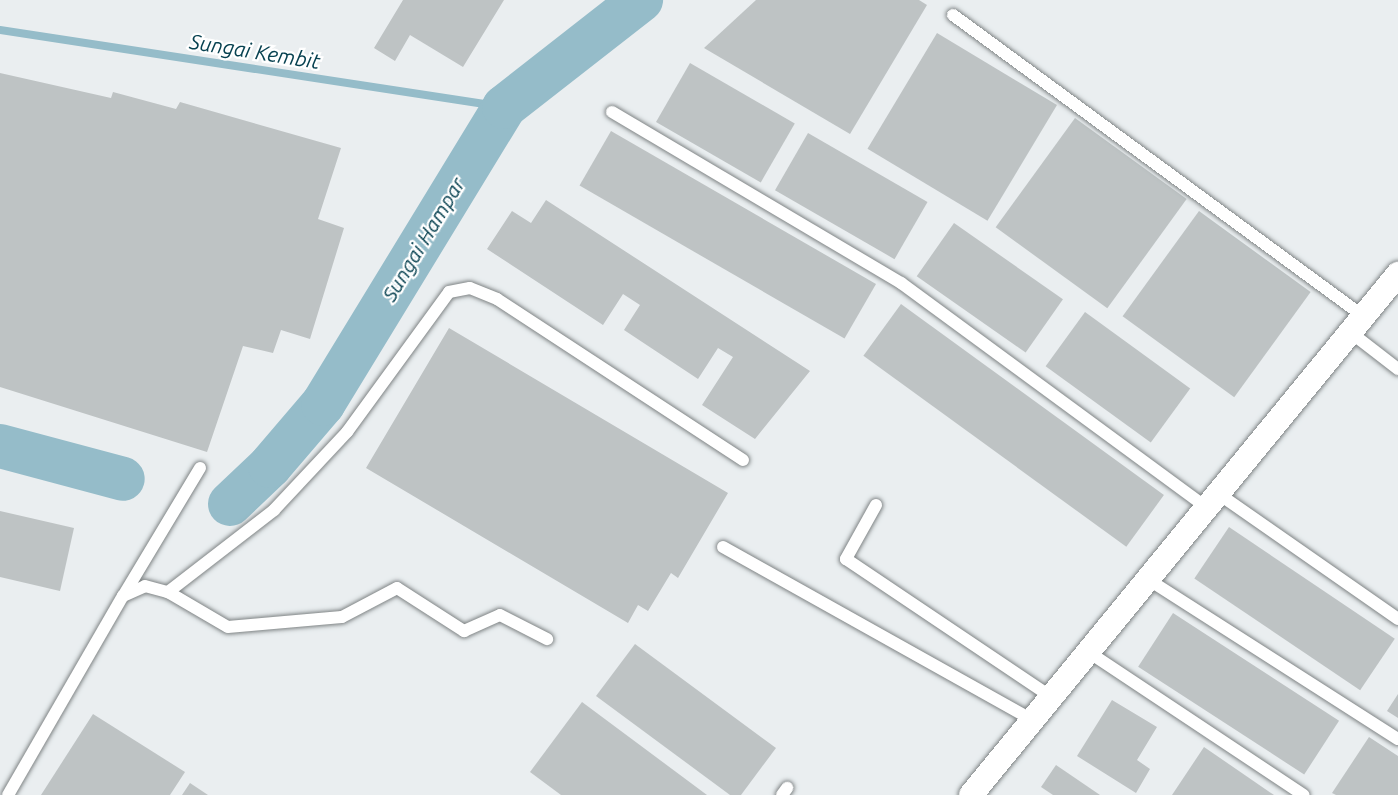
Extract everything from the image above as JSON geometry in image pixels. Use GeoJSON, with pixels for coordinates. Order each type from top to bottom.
{"type":"FeatureCollection","features":[{"type":"Feature","properties":{"kind":"street"},"geometry":{"type":"LineString","coordinates":[[971,795],[1146,578],[1398,274]]}},
{"type":"Feature","properties":{"kind":"lane"},"geometry":{"type":"LineString","coordinates":[[953,15],[1356,324],[1398,369]]}},
{"type":"Feature","properties":{"kind":"lane"},"geometry":{"type":"LineString","coordinates":[[612,112],[901,283],[1211,499],[1398,619]]}},
{"type":"Feature","properties":{"kind":"lane"},"geometry":{"type":"LineString","coordinates":[[168,592],[274,510],[347,432],[449,292],[470,288],[497,299],[742,460]]}},
{"type":"Feature","properties":{"kind":"lane"},"geometry":{"type":"LineString","coordinates":[[8,795],[200,468]]}},
{"type":"Feature","properties":{"kind":"lane"},"geometry":{"type":"LineString","coordinates":[[876,505],[846,559],[1050,696]]}},
{"type":"Feature","properties":{"kind":"lane"},"geometry":{"type":"LineString","coordinates":[[723,547],[1032,720]]}},
{"type":"Feature","properties":{"kind":"lane"},"geometry":{"type":"LineString","coordinates":[[1146,578],[1398,739]]}},
{"type":"Feature","properties":{"kind":"lane"},"geometry":{"type":"LineString","coordinates":[[123,596],[146,586],[168,592],[228,627],[342,617],[397,588],[464,631],[500,615],[547,639]]}},
{"type":"Feature","properties":{"kind":"lane"},"geometry":{"type":"LineString","coordinates":[[1087,651],[1304,795]]}},
{"type":"Feature","properties":{"kind":"building"},"geometry":{"type":"Polygon","coordinates":[[[403,0],[504,0],[463,67],[410,35],[395,61],[374,48],[403,0]]]}},
{"type":"Feature","properties":{"kind":"building"},"geometry":{"type":"Polygon","coordinates":[[[756,0],[919,0],[927,5],[850,134],[704,48],[756,0]]]}},
{"type":"Feature","properties":{"kind":"building"},"geometry":{"type":"Polygon","coordinates":[[[937,33],[1057,105],[987,221],[867,149],[937,33]]]}},
{"type":"Feature","properties":{"kind":"building"},"geometry":{"type":"Polygon","coordinates":[[[690,63],[795,124],[761,182],[656,122],[690,63]]]}},
{"type":"Feature","properties":{"kind":"building"},"geometry":{"type":"Polygon","coordinates":[[[0,73],[111,98],[113,92],[176,109],[180,102],[341,148],[318,219],[344,228],[310,339],[281,330],[273,353],[243,346],[207,452],[0,387],[0,73]]]}},
{"type":"Feature","properties":{"kind":"building"},"geometry":{"type":"Polygon","coordinates":[[[1075,118],[1187,199],[1107,308],[996,227],[1075,118]]]}},
{"type":"Feature","properties":{"kind":"building"},"geometry":{"type":"Polygon","coordinates":[[[611,131],[876,284],[845,339],[580,186],[611,131]]]}},
{"type":"Feature","properties":{"kind":"building"},"geometry":{"type":"Polygon","coordinates":[[[808,133],[928,202],[895,259],[775,190],[808,133]]]}},
{"type":"Feature","properties":{"kind":"building"},"geometry":{"type":"Polygon","coordinates":[[[546,200],[810,371],[755,439],[702,405],[733,357],[718,348],[698,379],[624,330],[640,305],[623,294],[603,325],[487,249],[512,211],[531,223],[546,200]]]}},
{"type":"Feature","properties":{"kind":"building"},"geometry":{"type":"Polygon","coordinates":[[[1199,211],[1311,292],[1234,397],[1123,316],[1199,211]]]}},
{"type":"Feature","properties":{"kind":"building"},"geometry":{"type":"Polygon","coordinates":[[[954,223],[1063,299],[1026,353],[917,276],[954,223]]]}},
{"type":"Feature","properties":{"kind":"building"},"geometry":{"type":"Polygon","coordinates":[[[901,304],[1164,495],[1126,547],[863,356],[901,304]]]}},
{"type":"Feature","properties":{"kind":"building"},"geometry":{"type":"Polygon","coordinates":[[[1085,312],[1190,388],[1151,443],[1046,366],[1085,312]]]}},
{"type":"Feature","properties":{"kind":"building"},"geometry":{"type":"Polygon","coordinates":[[[449,328],[728,493],[678,578],[671,573],[648,611],[638,605],[628,623],[366,468],[449,328]]]}},
{"type":"Feature","properties":{"kind":"building"},"geometry":{"type":"Polygon","coordinates":[[[0,511],[74,528],[60,591],[0,577],[0,511]]]}},
{"type":"Feature","properties":{"kind":"building"},"geometry":{"type":"Polygon","coordinates":[[[1229,527],[1395,639],[1360,690],[1194,578],[1229,527]]]}},
{"type":"Feature","properties":{"kind":"building"},"geometry":{"type":"Polygon","coordinates":[[[1173,613],[1339,721],[1304,775],[1138,667],[1173,613]]]}},
{"type":"Feature","properties":{"kind":"building"},"geometry":{"type":"Polygon","coordinates":[[[635,644],[776,748],[741,795],[730,795],[596,696],[635,644]]]}},
{"type":"Feature","properties":{"kind":"building"},"geometry":{"type":"Polygon","coordinates":[[[1398,694],[1398,718],[1387,711],[1398,694]]]}},
{"type":"Feature","properties":{"kind":"building"},"geometry":{"type":"Polygon","coordinates":[[[1112,700],[1157,727],[1137,760],[1150,769],[1136,793],[1077,756],[1112,700]]]}},
{"type":"Feature","properties":{"kind":"building"},"geometry":{"type":"Polygon","coordinates":[[[582,702],[707,795],[561,795],[530,772],[582,702]]]}},
{"type":"Feature","properties":{"kind":"building"},"geometry":{"type":"Polygon","coordinates":[[[93,714],[185,772],[170,795],[41,795],[93,714]]]}},
{"type":"Feature","properties":{"kind":"building"},"geometry":{"type":"Polygon","coordinates":[[[1369,737],[1398,756],[1398,795],[1336,795],[1332,793],[1369,737]]]}},
{"type":"Feature","properties":{"kind":"building"},"geometry":{"type":"Polygon","coordinates":[[[1204,747],[1274,795],[1172,795],[1204,747]]]}},
{"type":"Feature","properties":{"kind":"building"},"geometry":{"type":"Polygon","coordinates":[[[1056,765],[1100,795],[1053,795],[1041,787],[1056,765]]]}},
{"type":"Feature","properties":{"kind":"building"},"geometry":{"type":"Polygon","coordinates":[[[190,783],[208,795],[182,795],[190,783]]]}},
{"type":"Feature","properties":{"kind":"waterway","name":"Sungai Hampar"},"geometry":{"type":"LineString","coordinates":[[230,504],[270,466],[323,404],[504,107],[641,0]]}},
{"type":"Feature","properties":{"kind":"waterway","name":"Sungai Kembit"},"geometry":{"type":"LineString","coordinates":[[0,30],[504,107]]}},
{"type":"Feature","properties":{"kind":"waterway","name":"Sungai Hampar"},"geometry":{"type":"LineString","coordinates":[[0,446],[123,479]]}}]}
